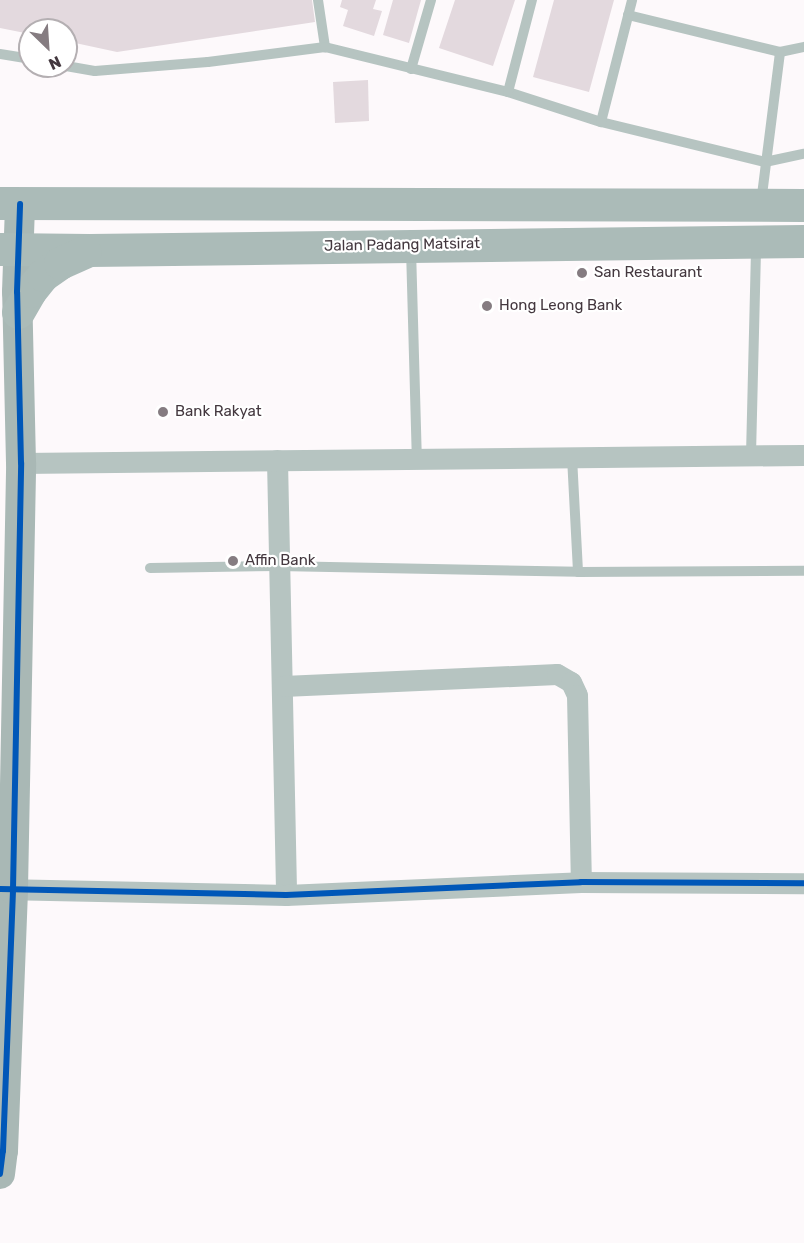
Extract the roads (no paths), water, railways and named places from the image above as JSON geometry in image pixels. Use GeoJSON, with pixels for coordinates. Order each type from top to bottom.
{"type":"FeatureCollection","features":[{"type":"Feature","properties":{"kind":"main road"},"geometry":{"type":"LineString","coordinates":[[10,203],[804,205]]}},
{"type":"Feature","properties":{"kind":"main road","name":"Jalan Padang Matsirat"},"geometry":{"type":"LineString","coordinates":[[10,249],[804,241]]}},
{"type":"Feature","properties":{"kind":"main road"},"geometry":{"type":"LineString","coordinates":[[18,312],[30,291],[43,275],[60,263],[89,250]]}},
{"type":"Feature","properties":{"kind":"street"},"geometry":{"type":"LineString","coordinates":[[0,1174],[3,1151],[6,889],[21,463],[18,312],[10,249],[10,203]]}},
{"type":"Feature","properties":{"kind":"street"},"geometry":{"type":"LineString","coordinates":[[21,463],[804,455]]}},
{"type":"Feature","properties":{"kind":"street"},"geometry":{"type":"LineString","coordinates":[[277,460],[286,895]]}},
{"type":"Feature","properties":{"kind":"street"},"geometry":{"type":"LineString","coordinates":[[283,686],[557,674],[570,682],[576,695],[581,882]]}},
{"type":"Feature","properties":{"kind":"street"},"geometry":{"type":"LineString","coordinates":[[6,889],[286,895],[581,882],[804,883]]}},
{"type":"Feature","properties":{"kind":"lane"},"geometry":{"type":"LineString","coordinates":[[318,0],[325,47]]}},
{"type":"Feature","properties":{"kind":"lane"},"geometry":{"type":"LineString","coordinates":[[411,69],[431,0]]}},
{"type":"Feature","properties":{"kind":"lane"},"geometry":{"type":"LineString","coordinates":[[508,92],[532,0]]}},
{"type":"Feature","properties":{"kind":"lane"},"geometry":{"type":"LineString","coordinates":[[601,122],[632,0]]}},
{"type":"Feature","properties":{"kind":"lane"},"geometry":{"type":"LineString","coordinates":[[628,15],[780,52],[804,47]]}},
{"type":"Feature","properties":{"kind":"lane"},"geometry":{"type":"LineString","coordinates":[[78,68],[95,71],[208,62],[325,47],[508,92],[601,122],[765,162],[804,154]]}},
{"type":"Feature","properties":{"kind":"lane"},"geometry":{"type":"LineString","coordinates":[[760,206],[780,52]]}},
{"type":"Feature","properties":{"kind":"lane"},"geometry":{"type":"LineString","coordinates":[[0,54],[18,57]]}},
{"type":"Feature","properties":{"kind":"lane"},"geometry":{"type":"LineString","coordinates":[[751,455],[756,241]]}},
{"type":"Feature","properties":{"kind":"lane"},"geometry":{"type":"LineString","coordinates":[[411,245],[417,458]]}},
{"type":"Feature","properties":{"kind":"lane"},"geometry":{"type":"LineString","coordinates":[[572,457],[578,572]]}},
{"type":"Feature","properties":{"kind":"lane"},"geometry":{"type":"LineString","coordinates":[[150,568],[278,566],[578,572],[804,571]]}},
{"type":"Feature","properties":{"kind":"place","name":"San Restaurant"},"geometry":{"type":"Point","coordinates":[582,273]}},
{"type":"Feature","properties":{"kind":"place","name":"Hong Leong Bank"},"geometry":{"type":"Point","coordinates":[487,306]}},
{"type":"Feature","properties":{"kind":"place","name":"Bank Rakyat"},"geometry":{"type":"Point","coordinates":[163,412]}},
{"type":"Feature","properties":{"kind":"place","name":"Affin Bank"},"geometry":{"type":"Point","coordinates":[233,561]}}]}
